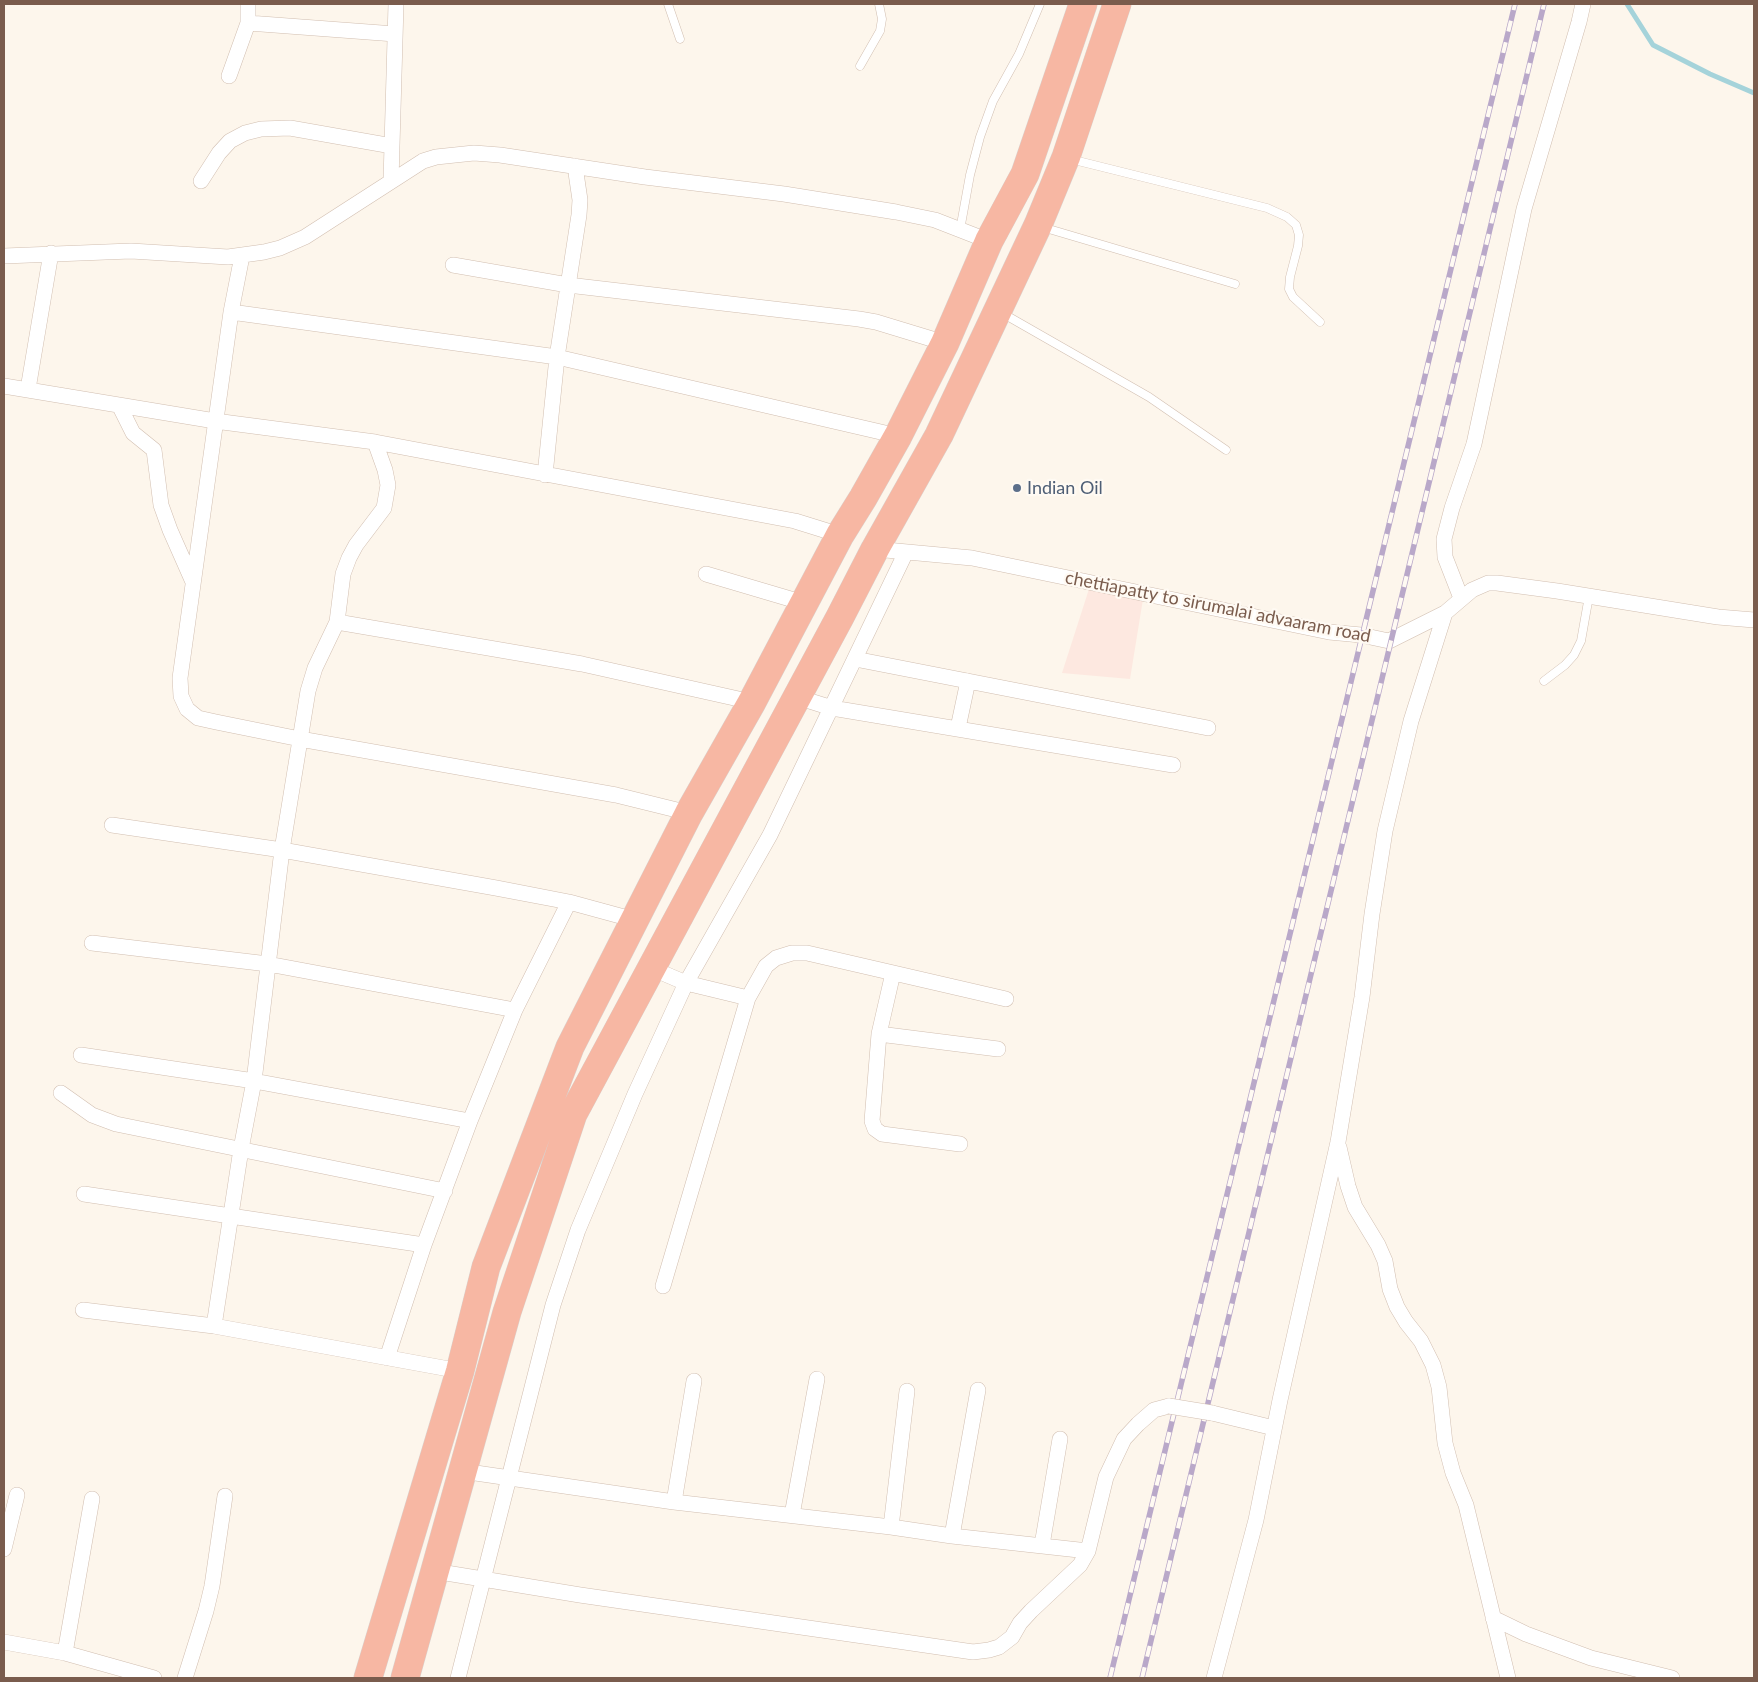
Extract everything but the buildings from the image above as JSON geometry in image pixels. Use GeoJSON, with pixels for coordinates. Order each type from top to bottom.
{"type":"FeatureCollection","features":[{"type":"Feature","properties":{"kind":"highway"},"geometry":{"type":"LineString","coordinates":[[368,1678],[460,1371],[486,1267],[570,1047],[689,813],[752,702],[840,535],[898,436],[945,343],[989,241],[1025,174],[1083,4]]}},
{"type":"Feature","properties":{"kind":"highway"},"geometry":{"type":"LineString","coordinates":[[405,1678],[506,1312],[573,1114],[875,549],[939,435],[1038,225],[1066,157],[1117,4]]}},
{"type":"Feature","properties":{"kind":"street"},"geometry":{"type":"LineString","coordinates":[[229,76],[248,23],[248,4]]}},
{"type":"Feature","properties":{"kind":"street"},"geometry":{"type":"LineString","coordinates":[[391,181],[396,4]]}},
{"type":"Feature","properties":{"kind":"street"},"geometry":{"type":"LineString","coordinates":[[1461,598],[1445,557],[1444,540],[1452,508],[1474,444],[1524,209],[1583,4]]}},
{"type":"Feature","properties":{"kind":"street"},"geometry":{"type":"LineString","coordinates":[[248,23],[395,34]]}},
{"type":"Feature","properties":{"kind":"street"},"geometry":{"type":"LineString","coordinates":[[200,181],[219,153],[230,141],[245,133],[261,129],[290,128],[392,146]]}},
{"type":"Feature","properties":{"kind":"street"},"geometry":{"type":"LineString","coordinates":[[4,256],[131,252],[228,257],[280,248],[305,237],[423,161],[455,154],[500,156],[832,201],[935,220],[989,241]]}},
{"type":"Feature","properties":{"kind":"street"},"geometry":{"type":"LineString","coordinates":[[545,475],[557,357],[580,200],[575,166]]}},
{"type":"Feature","properties":{"kind":"street"},"geometry":{"type":"LineString","coordinates":[[28,389],[52,253]]}},
{"type":"Feature","properties":{"kind":"street"},"geometry":{"type":"LineString","coordinates":[[242,256],[231,312],[180,678],[181,696],[187,709],[198,718],[207,720],[300,739],[616,795],[689,813]]}},
{"type":"Feature","properties":{"kind":"street"},"geometry":{"type":"LineString","coordinates":[[453,265],[568,285],[859,319],[876,322],[945,343]]}},
{"type":"Feature","properties":{"kind":"street"},"geometry":{"type":"LineString","coordinates":[[231,312],[557,357],[898,436]]}},
{"type":"Feature","properties":{"kind":"street"},"geometry":{"type":"LineString","coordinates":[[4,386],[215,421],[375,442],[795,521],[840,535]]}},
{"type":"Feature","properties":{"kind":"street"},"geometry":{"type":"LineString","coordinates":[[119,405],[133,433],[154,450],[160,505],[193,582]]}},
{"type":"Feature","properties":{"kind":"street"},"geometry":{"type":"LineString","coordinates":[[214,1326],[241,1148],[254,1081],[282,850],[308,691],[316,668],[337,622],[343,574],[349,558],[356,545],[384,508],[388,485],[375,442]]}},
{"type":"Feature","properties":{"kind":"street","name":"chettiapatty to sirumalai advaaram road"},"geometry":{"type":"LineString","coordinates":[[875,549],[972,558],[1329,632],[1362,635],[1390,641],[1445,613],[1461,598],[1481,585],[1497,583],[1718,617],[1754,620]]}},
{"type":"Feature","properties":{"kind":"street"},"geometry":{"type":"LineString","coordinates":[[458,1678],[553,1305],[578,1230],[635,1094],[686,983],[770,835],[906,552]]}},
{"type":"Feature","properties":{"kind":"street"},"geometry":{"type":"LineString","coordinates":[[706,574],[804,603]]}},
{"type":"Feature","properties":{"kind":"street"},"geometry":{"type":"LineString","coordinates":[[1214,1678],[1256,1520],[1274,1428],[1338,1142],[1362,997],[1385,831],[1411,721],[1445,613]]}},
{"type":"Feature","properties":{"kind":"street"},"geometry":{"type":"LineString","coordinates":[[337,622],[582,664],[752,702]]}},
{"type":"Feature","properties":{"kind":"street"},"geometry":{"type":"LineString","coordinates":[[854,660],[1208,728]]}},
{"type":"Feature","properties":{"kind":"street"},"geometry":{"type":"LineString","coordinates":[[958,728],[968,682]]}},
{"type":"Feature","properties":{"kind":"street"},"geometry":{"type":"LineString","coordinates":[[797,697],[832,708],[1172,765]]}},
{"type":"Feature","properties":{"kind":"street"},"geometry":{"type":"LineString","coordinates":[[112,826],[282,850],[569,902],[635,920]]}},
{"type":"Feature","properties":{"kind":"street"},"geometry":{"type":"LineString","coordinates":[[387,1358],[424,1245],[470,1121],[515,1010],[569,902]]}},
{"type":"Feature","properties":{"kind":"street"},"geometry":{"type":"LineString","coordinates":[[92,943],[268,964],[515,1010]]}},
{"type":"Feature","properties":{"kind":"street"},"geometry":{"type":"LineString","coordinates":[[663,1286],[748,998],[766,966],[776,958],[792,953],[807,953],[1006,998]]}},
{"type":"Feature","properties":{"kind":"street"},"geometry":{"type":"LineString","coordinates":[[652,968],[686,983],[748,998]]}},
{"type":"Feature","properties":{"kind":"street"},"geometry":{"type":"LineString","coordinates":[[893,973],[879,1034],[872,1120],[875,1129],[882,1134],[960,1144]]}},
{"type":"Feature","properties":{"kind":"street"},"geometry":{"type":"LineString","coordinates":[[879,1034],[998,1049]]}},
{"type":"Feature","properties":{"kind":"street"},"geometry":{"type":"LineString","coordinates":[[81,1055],[254,1081],[470,1121]]}},
{"type":"Feature","properties":{"kind":"street"},"geometry":{"type":"LineString","coordinates":[[61,1093],[105,1121],[445,1191]]}},
{"type":"Feature","properties":{"kind":"street"},"geometry":{"type":"LineString","coordinates":[[1338,1142],[1355,1207],[1378,1245],[1385,1261],[1390,1289],[1397,1307],[1421,1342],[1433,1365],[1439,1387],[1445,1443],[1453,1473],[1466,1505],[1508,1678]]}},
{"type":"Feature","properties":{"kind":"street"},"geometry":{"type":"LineString","coordinates":[[84,1194],[424,1245]]}},
{"type":"Feature","properties":{"kind":"street"},"geometry":{"type":"LineString","coordinates":[[83,1310],[214,1326],[460,1371]]}},
{"type":"Feature","properties":{"kind":"street"},"geometry":{"type":"LineString","coordinates":[[792,1516],[818,1379]]}},
{"type":"Feature","properties":{"kind":"street"},"geometry":{"type":"LineString","coordinates":[[674,1502],[694,1381]]}},
{"type":"Feature","properties":{"kind":"street"},"geometry":{"type":"LineString","coordinates":[[952,1536],[978,1390]]}},
{"type":"Feature","properties":{"kind":"street"},"geometry":{"type":"LineString","coordinates":[[891,1527],[907,1391]]}},
{"type":"Feature","properties":{"kind":"street"},"geometry":{"type":"LineString","coordinates":[[434,1571],[590,1596],[973,1652],[999,1647],[1012,1637],[1020,1623],[1031,1611],[1080,1565],[1088,1551],[1106,1476],[1124,1439],[1154,1410],[1169,1406],[1212,1413],[1274,1428]]}},
{"type":"Feature","properties":{"kind":"street"},"geometry":{"type":"LineString","coordinates":[[1042,1545],[1060,1438]]}},
{"type":"Feature","properties":{"kind":"street"},"geometry":{"type":"LineString","coordinates":[[462,1472],[510,1477],[674,1502],[1088,1551]]}},
{"type":"Feature","properties":{"kind":"street"},"geometry":{"type":"LineString","coordinates":[[4,1549],[17,1495]]}},
{"type":"Feature","properties":{"kind":"street"},"geometry":{"type":"LineString","coordinates":[[185,1678],[212,1586],[225,1496]]}},
{"type":"Feature","properties":{"kind":"street"},"geometry":{"type":"LineString","coordinates":[[65,1653],[92,1499]]}},
{"type":"Feature","properties":{"kind":"street"},"geometry":{"type":"LineString","coordinates":[[1493,1618],[1526,1634],[1591,1658],[1672,1678]]}},
{"type":"Feature","properties":{"kind":"street"},"geometry":{"type":"LineString","coordinates":[[4,1642],[65,1653],[154,1678]]}},
{"type":"Feature","properties":{"kind":"lane"},"geometry":{"type":"LineString","coordinates":[[668,4],[680,39]]}},
{"type":"Feature","properties":{"kind":"lane"},"geometry":{"type":"LineString","coordinates":[[860,66],[880,31],[882,19],[879,4]]}},
{"type":"Feature","properties":{"kind":"lane"},"geometry":{"type":"LineString","coordinates":[[960,230],[970,175],[980,137],[993,101],[1019,54],[1040,4]]}},
{"type":"Feature","properties":{"kind":"lane"},"geometry":{"type":"LineString","coordinates":[[1066,157],[1267,208],[1287,217],[1296,225],[1299,234],[1290,277],[1290,289],[1294,297],[1320,322]]}},
{"type":"Feature","properties":{"kind":"lane"},"geometry":{"type":"LineString","coordinates":[[1038,225],[1235,284]]}},
{"type":"Feature","properties":{"kind":"lane"},"geometry":{"type":"LineString","coordinates":[[998,311],[1149,397],[1226,450]]}},
{"type":"Feature","properties":{"kind":"lane"},"geometry":{"type":"LineString","coordinates":[[1544,680],[1565,665],[1574,655],[1581,641],[1589,596]]}},
{"type":"Feature","properties":{"kind":"shaded area"},"geometry":{"type":"Polygon","coordinates":[[[1089,589],[1143,599],[1130,679],[1062,673],[1089,589]]]}},
{"type":"Feature","properties":{"kind":"waterway"},"geometry":{"type":"LineString","coordinates":[[1627,4],[1653,45],[1710,74],[1754,93]]}},
{"type":"Feature","properties":{"kind":"railway"},"geometry":{"type":"LineString","coordinates":[[1110,1678],[1515,4]]}},
{"type":"Feature","properties":{"kind":"railway"},"geometry":{"type":"LineString","coordinates":[[1142,1678],[1544,4]]}},
{"type":"Feature","properties":{"kind":"place","name":"Indian Oil"},"geometry":{"type":"Point","coordinates":[1017,488]}}]}
